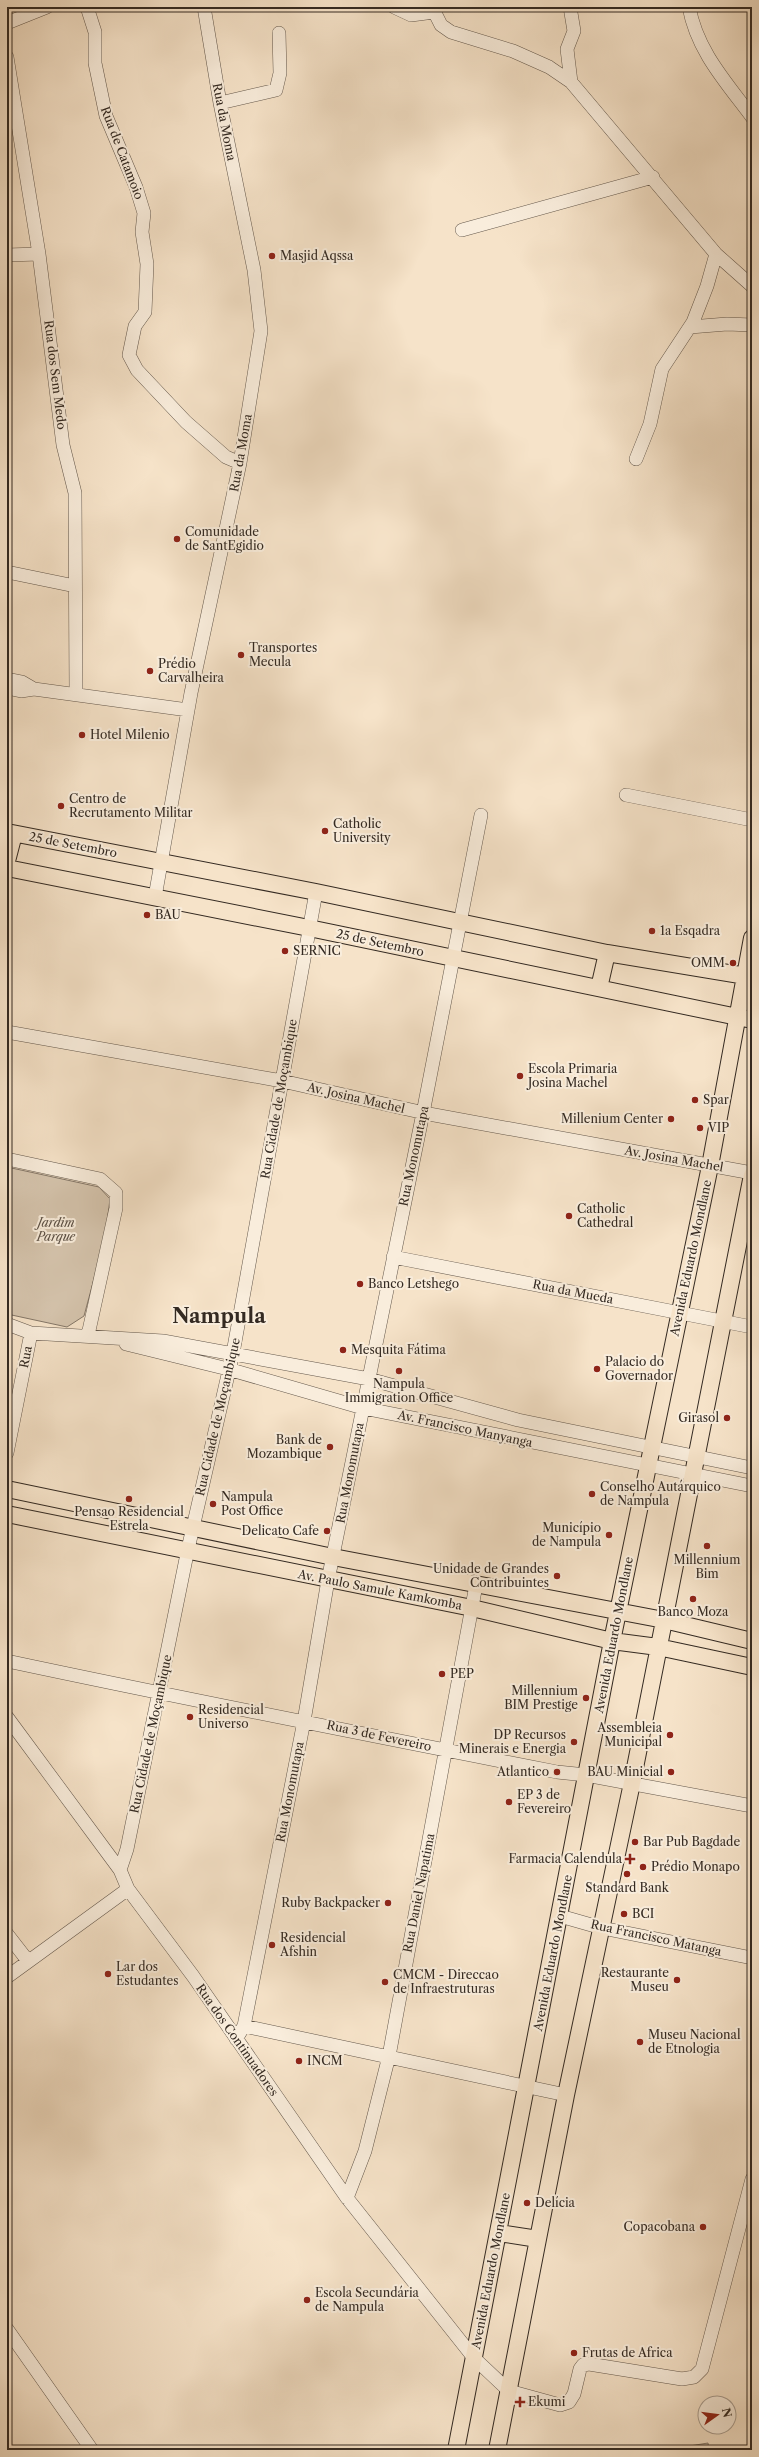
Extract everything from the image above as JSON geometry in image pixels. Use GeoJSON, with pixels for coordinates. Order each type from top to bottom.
{"type":"FeatureCollection","features":[{"type":"Feature","properties":{"kind":"main road","name":"25 de Setembro"},"geometry":{"type":"LineString","coordinates":[[10,833],[316,892],[607,953],[748,977]]}},
{"type":"Feature","properties":{"kind":"main road"},"geometry":{"type":"LineString","coordinates":[[7,861],[10,833]]}},
{"type":"Feature","properties":{"kind":"main road","name":"25 de Setembro"},"geometry":{"type":"LineString","coordinates":[[7,868],[310,928],[744,1019]]}},
{"type":"Feature","properties":{"kind":"main road","name":"Avenida Eduardo Mondlane"},"geometry":{"type":"LineString","coordinates":[[456,2450],[612,1641],[710,1166],[744,1019],[752,938]]}},
{"type":"Feature","properties":{"kind":"main road"},"geometry":{"type":"LineString","coordinates":[[599,988],[607,953]]}},
{"type":"Feature","properties":{"kind":"main road"},"geometry":{"type":"LineString","coordinates":[[497,2450],[566,2095],[632,1783],[695,1457],[752,1174]]}},
{"type":"Feature","properties":{"kind":"main road","name":"Av. Paulo Samule Kamkomba"},"geometry":{"type":"LineString","coordinates":[[7,1489],[333,1557],[664,1620],[752,1641]]}},
{"type":"Feature","properties":{"kind":"main road","name":"Av. Paulo Samule Kamkomba"},"geometry":{"type":"LineString","coordinates":[[7,1514],[472,1608],[612,1641],[658,1647],[752,1667]]}},
{"type":"Feature","properties":{"kind":"main road"},"geometry":{"type":"LineString","coordinates":[[499,2233],[538,2239]]}},
{"type":"Feature","properties":{"kind":"street"},"geometry":{"type":"LineString","coordinates":[[7,23],[47,7]]}},
{"type":"Feature","properties":{"kind":"street","name":"Rua de Catamoio"},"geometry":{"type":"LineString","coordinates":[[87,7],[95,32],[95,63],[106,116],[136,187],[144,213],[142,232],[146,264],[145,312],[135,326],[129,355],[137,370],[186,422],[226,457],[240,463]]}},
{"type":"Feature","properties":{"kind":"street","name":"Rua da Moma"},"geometry":{"type":"LineString","coordinates":[[155,897],[188,710],[240,463],[261,332],[254,270],[220,103],[204,7]]}},
{"type":"Feature","properties":{"kind":"street"},"geometry":{"type":"LineString","coordinates":[[394,7],[411,14],[433,10],[441,25],[451,32],[512,52],[549,67],[570,82],[653,177],[716,254],[752,286]]}},
{"type":"Feature","properties":{"kind":"street"},"geometry":{"type":"LineString","coordinates":[[570,7],[574,31],[567,49],[570,82]]}},
{"type":"Feature","properties":{"kind":"street"},"geometry":{"type":"LineString","coordinates":[[689,7],[695,33],[708,59],[752,117]]}},
{"type":"Feature","properties":{"kind":"street"},"geometry":{"type":"LineString","coordinates":[[220,103],[276,90],[280,72],[279,33]]}},
{"type":"Feature","properties":{"kind":"street","name":"Rua dos Sem Medo"},"geometry":{"type":"LineString","coordinates":[[7,58],[39,254],[63,446],[75,494],[76,694]]}},
{"type":"Feature","properties":{"kind":"street"},"geometry":{"type":"LineString","coordinates":[[462,230],[653,177]]}},
{"type":"Feature","properties":{"kind":"street"},"geometry":{"type":"LineString","coordinates":[[7,255],[39,254]]}},
{"type":"Feature","properties":{"kind":"street"},"geometry":{"type":"LineString","coordinates":[[636,459],[650,424],[662,369],[690,327],[707,286],[709,271],[716,254]]}},
{"type":"Feature","properties":{"kind":"street"},"geometry":{"type":"LineString","coordinates":[[690,327],[727,324],[752,325]]}},
{"type":"Feature","properties":{"kind":"street"},"geometry":{"type":"LineString","coordinates":[[7,572],[75,586]]}},
{"type":"Feature","properties":{"kind":"street"},"geometry":{"type":"LineString","coordinates":[[7,679],[22,682],[34,689]]}},
{"type":"Feature","properties":{"kind":"street"},"geometry":{"type":"LineString","coordinates":[[7,688],[21,691],[34,689],[76,694],[188,710]]}},
{"type":"Feature","properties":{"kind":"street"},"geometry":{"type":"LineString","coordinates":[[626,795],[752,820]]}},
{"type":"Feature","properties":{"kind":"street","name":"Rua Monomutapa"},"geometry":{"type":"LineString","coordinates":[[244,2026],[304,1721],[328,1580],[423,1113],[481,815]]}},
{"type":"Feature","properties":{"kind":"street","name":"Rua Cidade de Moçambique"},"geometry":{"type":"LineString","coordinates":[[120,1870],[127,1849],[160,1694],[188,1550],[228,1369],[233,1353],[316,892]]}},
{"type":"Feature","properties":{"kind":"street","name":"Av. Josina Machel"},"geometry":{"type":"LineString","coordinates":[[7,1032],[282,1081],[423,1113],[752,1174]]}},
{"type":"Feature","properties":{"kind":"street"},"geometry":{"type":"LineString","coordinates":[[7,1160],[100,1179],[116,1193],[116,1208],[88,1335]]}},
{"type":"Feature","properties":{"kind":"street","name":"Rua da Mueda"},"geometry":{"type":"LineString","coordinates":[[393,1257],[679,1313],[722,1323],[752,1327]]}},
{"type":"Feature","properties":{"kind":"street","name":"Av. Francisco Manyanga"},"geometry":{"type":"LineString","coordinates":[[7,1324],[31,1332],[163,1341],[233,1353],[369,1380],[518,1420],[752,1468]]}},
{"type":"Feature","properties":{"kind":"street","name":"Rua"},"geometry":{"type":"LineString","coordinates":[[7,1453],[31,1332]]}},
{"type":"Feature","properties":{"kind":"street","name":"Av. Francisco Manyanga"},"geometry":{"type":"LineString","coordinates":[[88,1335],[228,1369],[364,1408],[514,1440],[752,1486]]}},
{"type":"Feature","properties":{"kind":"street"},"geometry":{"type":"LineString","coordinates":[[514,1440],[518,1420]]}},
{"type":"Feature","properties":{"kind":"street"},"geometry":{"type":"LineString","coordinates":[[575,1451],[578,1433]]}},
{"type":"Feature","properties":{"kind":"street","name":"Rua Daniel Napatima"},"geometry":{"type":"LineString","coordinates":[[346,2198],[365,2151],[389,2056],[476,1585]]}},
{"type":"Feature","properties":{"kind":"street","name":"Rua 3 de Fevereiro"},"geometry":{"type":"LineString","coordinates":[[7,1662],[160,1694],[304,1721],[557,1772],[586,1775],[632,1783],[752,1806]]}},
{"type":"Feature","properties":{"kind":"street","name":"Rua dos Continuadores"},"geometry":{"type":"LineString","coordinates":[[7,1717],[120,1870],[128,1890],[193,1976],[346,2198],[474,2358],[509,2391]]}},
{"type":"Feature","properties":{"kind":"street"},"geometry":{"type":"LineString","coordinates":[[7,1977],[128,1890]]}},
{"type":"Feature","properties":{"kind":"street","name":"Rua Francisco Matanga"},"geometry":{"type":"LineString","coordinates":[[560,1916],[602,1928],[752,1958]]}},
{"type":"Feature","properties":{"kind":"street"},"geometry":{"type":"LineString","coordinates":[[7,1934],[28,1961]]}},
{"type":"Feature","properties":{"kind":"street"},"geometry":{"type":"LineString","coordinates":[[236,2038],[244,2026],[389,2056],[527,2088],[566,2095]]}},
{"type":"Feature","properties":{"kind":"street"},"geometry":{"type":"LineString","coordinates":[[509,2391],[560,2405],[569,2402],[574,2394],[580,2369],[584,2365],[589,2364],[682,2379],[694,2377],[702,2369],[752,2179]]}},
{"type":"Feature","properties":{"kind":"street"},"geometry":{"type":"LineString","coordinates":[[7,2329],[92,2450]]}},
{"type":"Feature","properties":{"kind":"green space","name":"Jardim Parque"},"geometry":{"type":"Polygon","coordinates":[[[7,1167],[99,1187],[110,1199],[105,1238],[84,1316],[67,1327],[7,1314],[7,1167]]]}},
{"type":"Feature","properties":{"kind":"green space"},"geometry":{"type":"Polygon","coordinates":[[[708,2443],[709,2450],[665,2450],[708,2443]]]}},
{"type":"Feature","properties":{"kind":"place","name":"Masjid Aqssa"},"geometry":{"type":"Point","coordinates":[272,256]}},
{"type":"Feature","properties":{"kind":"place","name":"Comunidade de SantEgidio"},"geometry":{"type":"Point","coordinates":[177,539]}},
{"type":"Feature","properties":{"kind":"place","name":"Transportes Mecula"},"geometry":{"type":"Point","coordinates":[241,655]}},
{"type":"Feature","properties":{"kind":"place","name":"Prédio Carvalheira"},"geometry":{"type":"Point","coordinates":[150,671]}},
{"type":"Feature","properties":{"kind":"place","name":"Hotel Milenio"},"geometry":{"type":"Point","coordinates":[82,735]}},
{"type":"Feature","properties":{"kind":"place","name":"Centro de Recrutamento Militar"},"geometry":{"type":"Point","coordinates":[61,806]}},
{"type":"Feature","properties":{"kind":"place","name":"Catholic University"},"geometry":{"type":"Point","coordinates":[325,831]}},
{"type":"Feature","properties":{"kind":"place","name":"BAU"},"geometry":{"type":"Point","coordinates":[147,915]}},
{"type":"Feature","properties":{"kind":"place","name":"1a Esqadra"},"geometry":{"type":"Point","coordinates":[652,931]}},
{"type":"Feature","properties":{"kind":"place","name":"SERNIC"},"geometry":{"type":"Point","coordinates":[285,951]}},
{"type":"Feature","properties":{"kind":"place","name":"OMM"},"geometry":{"type":"Point","coordinates":[733,963]}},
{"type":"Feature","properties":{"kind":"place","name":"Escola Primaria Josina Machel"},"geometry":{"type":"Point","coordinates":[520,1076]}},
{"type":"Feature","properties":{"kind":"place","name":"Spar"},"geometry":{"type":"Point","coordinates":[695,1100]}},
{"type":"Feature","properties":{"kind":"place","name":"Millenium Center"},"geometry":{"type":"Point","coordinates":[671,1119]}},
{"type":"Feature","properties":{"kind":"place","name":"VIP"},"geometry":{"type":"Point","coordinates":[700,1128]}},
{"type":"Feature","properties":{"kind":"place","name":"Catholic Cathedral"},"geometry":{"type":"Point","coordinates":[569,1216]}},
{"type":"Feature","properties":{"kind":"place","name":"Banco Letshego"},"geometry":{"type":"Point","coordinates":[360,1284]}},
{"type":"Feature","properties":{"kind":"place","name":"Mesquita Fátima"},"geometry":{"type":"Point","coordinates":[343,1350]}},
{"type":"Feature","properties":{"kind":"place","name":"Palacio do Governador"},"geometry":{"type":"Point","coordinates":[597,1369]}},
{"type":"Feature","properties":{"kind":"place","name":"Nampula Immigration Office"},"geometry":{"type":"Point","coordinates":[399,1371]}},
{"type":"Feature","properties":{"kind":"place","name":"Girasol"},"geometry":{"type":"Point","coordinates":[727,1418]}},
{"type":"Feature","properties":{"kind":"place","name":"Bank de Mozambique"},"geometry":{"type":"Point","coordinates":[330,1447]}},
{"type":"Feature","properties":{"kind":"place","name":"Conselho Autárquico de Nampula"},"geometry":{"type":"Point","coordinates":[592,1494]}},
{"type":"Feature","properties":{"kind":"place","name":"Pensao Residencial Estrela"},"geometry":{"type":"Point","coordinates":[129,1499]}},
{"type":"Feature","properties":{"kind":"place","name":"Nampula Post Office"},"geometry":{"type":"Point","coordinates":[213,1504]}},
{"type":"Feature","properties":{"kind":"place","name":"Delicato Cafe"},"geometry":{"type":"Point","coordinates":[327,1531]}},
{"type":"Feature","properties":{"kind":"place","name":"Município de Nampula"},"geometry":{"type":"Point","coordinates":[609,1535]}},
{"type":"Feature","properties":{"kind":"place","name":"Millennium Bim"},"geometry":{"type":"Point","coordinates":[707,1546]}},
{"type":"Feature","properties":{"kind":"place","name":"Unidade de Grandes Contribuintes"},"geometry":{"type":"Point","coordinates":[557,1576]}},
{"type":"Feature","properties":{"kind":"place","name":"Banco Moza"},"geometry":{"type":"Point","coordinates":[693,1599]}},
{"type":"Feature","properties":{"kind":"place","name":"PEP"},"geometry":{"type":"Point","coordinates":[442,1674]}},
{"type":"Feature","properties":{"kind":"place","name":"Millennium BIM Prestige"},"geometry":{"type":"Point","coordinates":[586,1698]}},
{"type":"Feature","properties":{"kind":"place","name":"Residencial Universo"},"geometry":{"type":"Point","coordinates":[190,1717]}},
{"type":"Feature","properties":{"kind":"place","name":"Assembleia Municipal"},"geometry":{"type":"Point","coordinates":[670,1735]}},
{"type":"Feature","properties":{"kind":"place","name":"DP Recursos Minerais e Energia"},"geometry":{"type":"Point","coordinates":[574,1742]}},
{"type":"Feature","properties":{"kind":"place","name":"Atlantico"},"geometry":{"type":"Point","coordinates":[557,1772]}},
{"type":"Feature","properties":{"kind":"place","name":"BAU Minicial"},"geometry":{"type":"Point","coordinates":[671,1772]}},
{"type":"Feature","properties":{"kind":"place","name":"EP 3 de Fevereiro"},"geometry":{"type":"Point","coordinates":[509,1802]}},
{"type":"Feature","properties":{"kind":"place","name":"Bar Pub Bagdade"},"geometry":{"type":"Point","coordinates":[635,1842]}},
{"type":"Feature","properties":{"kind":"place","name":"Farmacia Calendula"},"geometry":{"type":"Point","coordinates":[630,1859]}},
{"type":"Feature","properties":{"kind":"place","name":"Prédio Monapo"},"geometry":{"type":"Point","coordinates":[643,1867]}},
{"type":"Feature","properties":{"kind":"place","name":"Standard Bank"},"geometry":{"type":"Point","coordinates":[627,1874]}},
{"type":"Feature","properties":{"kind":"place","name":"Ruby Backpacker"},"geometry":{"type":"Point","coordinates":[388,1903]}},
{"type":"Feature","properties":{"kind":"place","name":"BCI"},"geometry":{"type":"Point","coordinates":[624,1914]}},
{"type":"Feature","properties":{"kind":"place","name":"Residencial Afshin"},"geometry":{"type":"Point","coordinates":[272,1945]}},
{"type":"Feature","properties":{"kind":"place","name":"Lar dos Estudantes"},"geometry":{"type":"Point","coordinates":[108,1974]}},
{"type":"Feature","properties":{"kind":"place","name":"Restaurante Museu"},"geometry":{"type":"Point","coordinates":[677,1980]}},
{"type":"Feature","properties":{"kind":"place","name":"CMCM - Direccao de Infraestruturas"},"geometry":{"type":"Point","coordinates":[385,1982]}},
{"type":"Feature","properties":{"kind":"place","name":"Museu Nacional de Etnologia"},"geometry":{"type":"Point","coordinates":[640,2042]}},
{"type":"Feature","properties":{"kind":"place","name":"INCM"},"geometry":{"type":"Point","coordinates":[299,2061]}},
{"type":"Feature","properties":{"kind":"place","name":"Delícia"},"geometry":{"type":"Point","coordinates":[527,2203]}},
{"type":"Feature","properties":{"kind":"place","name":"Copacobana"},"geometry":{"type":"Point","coordinates":[703,2227]}},
{"type":"Feature","properties":{"kind":"place","name":"Escola Secundária de Nampula"},"geometry":{"type":"Point","coordinates":[307,2300]}},
{"type":"Feature","properties":{"kind":"place","name":"Frutas de Africa"},"geometry":{"type":"Point","coordinates":[574,2353]}},
{"type":"Feature","properties":{"kind":"place","name":"Ekumi"},"geometry":{"type":"Point","coordinates":[520,2402]}},
{"type":"Feature","properties":{"kind":"district","name":"Nampula"},"geometry":{"type":"Point","coordinates":[219,1316]}}]}
